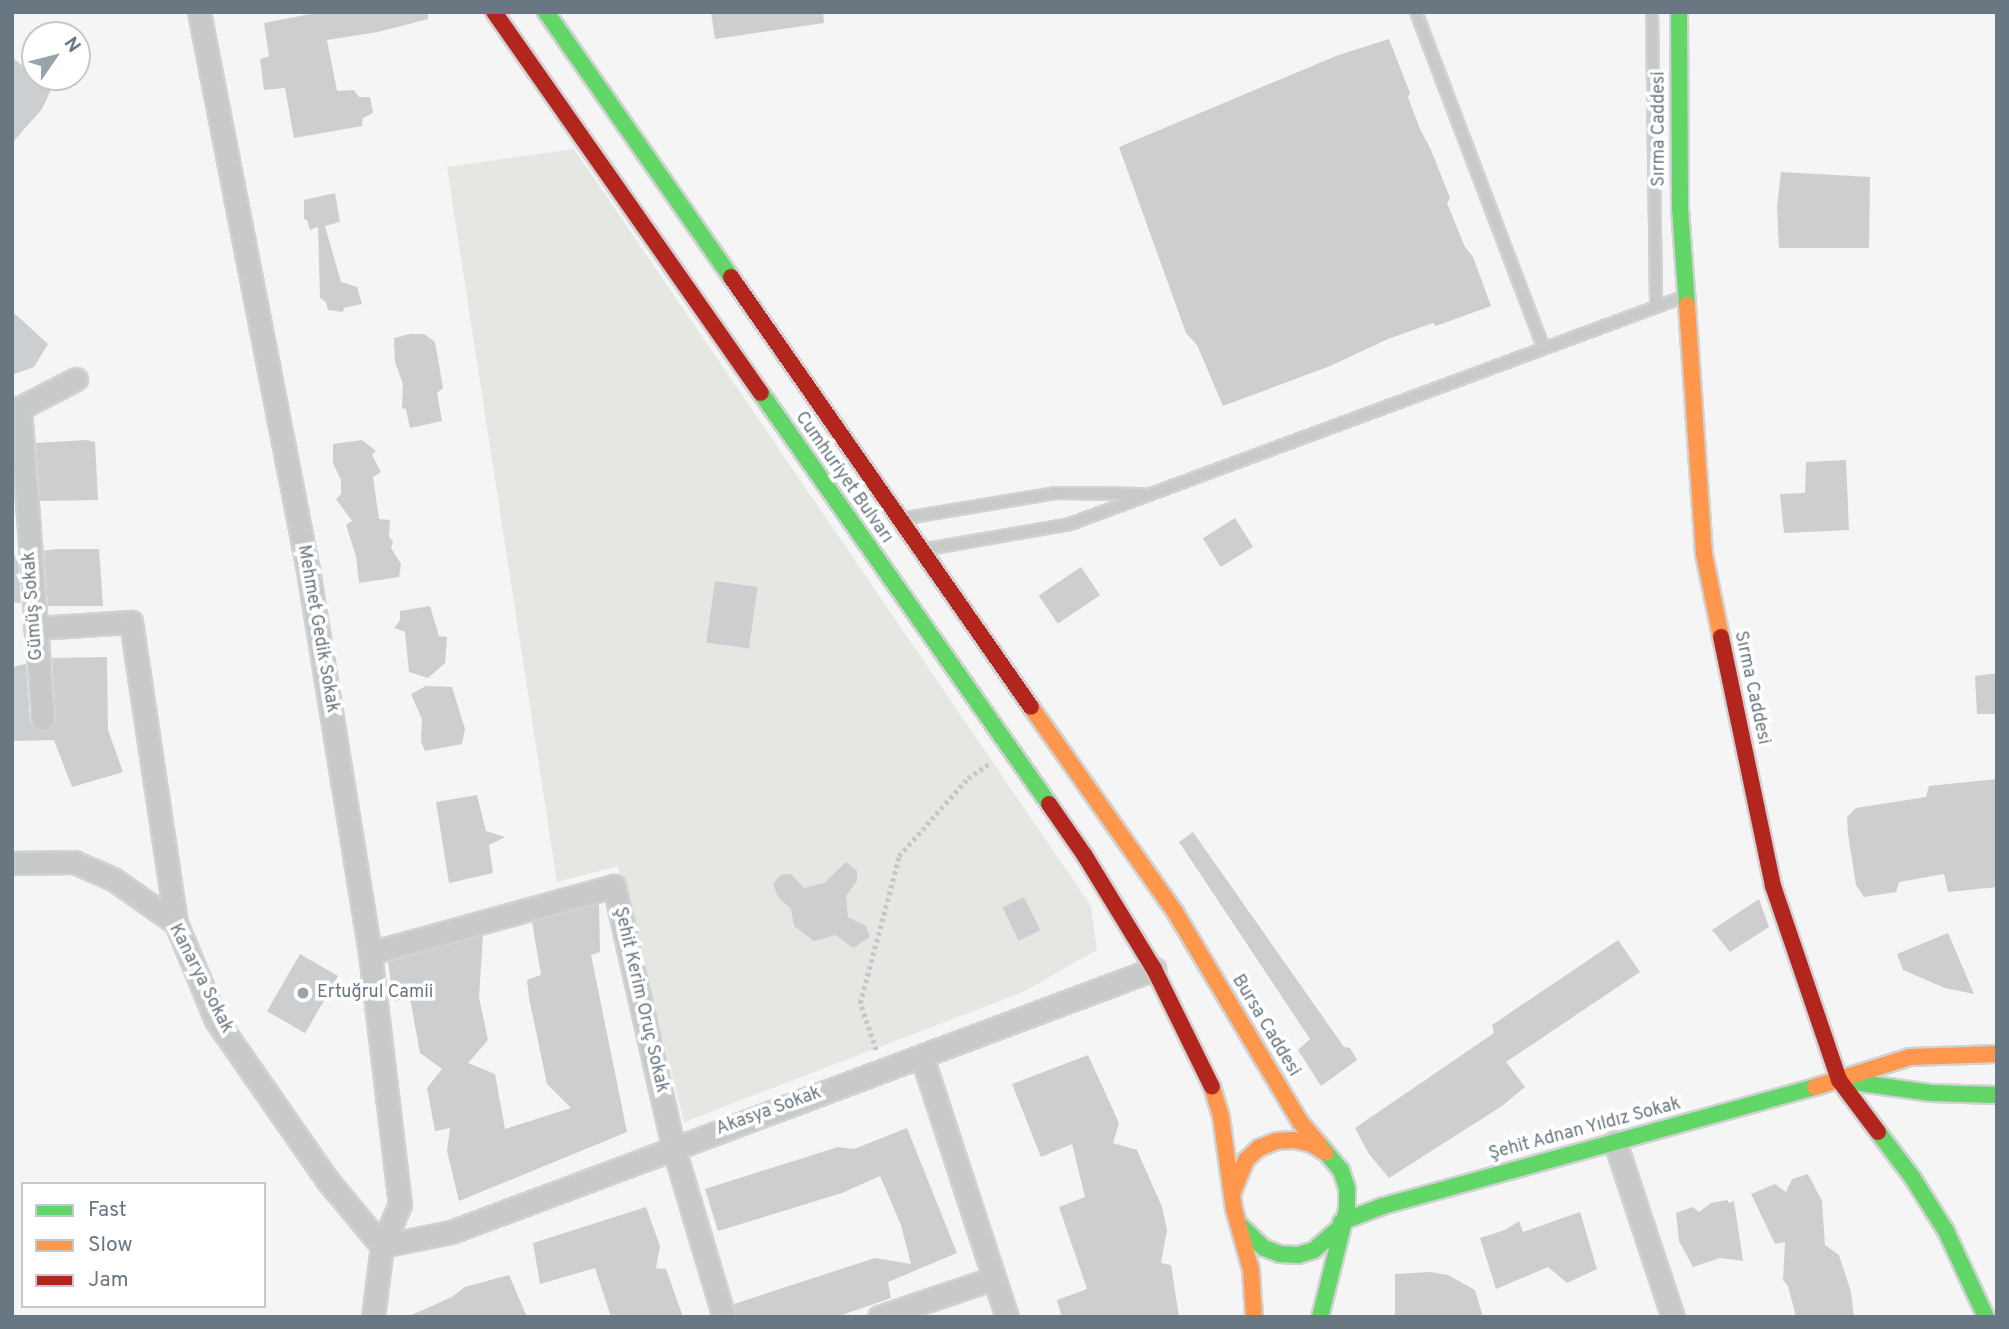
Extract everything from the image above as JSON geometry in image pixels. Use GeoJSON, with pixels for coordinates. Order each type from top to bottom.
{"type":"FeatureCollection","features":[{"type":"Feature","properties":{"kind":"main road","name":"Cumhuriyet Bulvarı"},"geometry":{"type":"LineString","coordinates":[[494,12],[1085,856],[1154,969]]}},
{"type":"Feature","properties":{"kind":"main road","name":"Cumhuriyet Bulvarı"},"geometry":{"type":"LineString","coordinates":[[546,12],[1175,912]]}},
{"type":"Feature","properties":{"kind":"main road","name":"Sırma Caddesi"},"geometry":{"type":"LineString","coordinates":[[1679,12],[1680,208],[1684,296],[1704,554],[1773,886],[1839,1080],[1912,1177],[1946,1231],[1986,1317]]}},
{"type":"Feature","properties":{"kind":"main road","name":"Bursa Caddesi"},"geometry":{"type":"LineString","coordinates":[[1175,912],[1300,1122],[1341,1170],[1347,1189],[1347,1209],[1320,1317]]}},
{"type":"Feature","properties":{"kind":"main road"},"geometry":{"type":"LineString","coordinates":[[1154,969],[1213,1089],[1251,1270],[1254,1317]]}},
{"type":"Feature","properties":{"kind":"main road","name":"Şehit Adnan Yıldız Sokak"},"geometry":{"type":"LineString","coordinates":[[1341,1225],[1383,1206],[1839,1080],[1910,1057],[1997,1054]]}},
{"type":"Feature","properties":{"kind":"main road"},"geometry":{"type":"LineString","coordinates":[[1839,1080],[1931,1093],[1997,1095]]}},
{"type":"Feature","properties":{"kind":"main road"},"geometry":{"type":"LineString","coordinates":[[1233,1192],[1237,1176],[1246,1160],[1259,1149],[1276,1141],[1294,1140],[1311,1144],[1328,1154]]}},
{"type":"Feature","properties":{"kind":"main road"},"geometry":{"type":"LineString","coordinates":[[1240,1225],[1264,1248],[1289,1254],[1314,1250],[1341,1225]]}},
{"type":"Feature","properties":{"kind":"street","name":"Mehmet Gedik Sokak"},"geometry":{"type":"LineString","coordinates":[[199,12],[308,570],[370,953],[400,1204],[383,1247],[373,1317]]}},
{"type":"Feature","properties":{"kind":"street"},"geometry":{"type":"LineString","coordinates":[[16,409],[76,379]]}},
{"type":"Feature","properties":{"kind":"street","name":"Gümüş Sokak"},"geometry":{"type":"LineString","coordinates":[[16,409],[43,719]]}},
{"type":"Feature","properties":{"kind":"street"},"geometry":{"type":"LineString","coordinates":[[36,628],[131,622],[176,923]]}},
{"type":"Feature","properties":{"kind":"street","name":"Kanarya Sokak"},"geometry":{"type":"LineString","coordinates":[[12,863],[74,862],[113,879],[176,923],[216,1020],[328,1181],[383,1247]]}},
{"type":"Feature","properties":{"kind":"street","name":"Şehit Kerim Oruç Sokak"},"geometry":{"type":"LineString","coordinates":[[370,953],[614,886],[673,1146],[724,1317]]}},
{"type":"Feature","properties":{"kind":"street","name":"Akasya Sokak"},"geometry":{"type":"LineString","coordinates":[[383,1247],[451,1232],[673,1146],[922,1057],[1154,969]]}},
{"type":"Feature","properties":{"kind":"street"},"geometry":{"type":"LineString","coordinates":[[922,1057],[1007,1317]]}},
{"type":"Feature","properties":{"kind":"street"},"geometry":{"type":"LineString","coordinates":[[1615,1142],[1673,1317]]}},
{"type":"Feature","properties":{"kind":"street"},"geometry":{"type":"LineString","coordinates":[[879,1317],[994,1278]]}},
{"type":"Feature","properties":{"kind":"lane"},"geometry":{"type":"LineString","coordinates":[[1416,12],[1544,347]]}},
{"type":"Feature","properties":{"kind":"lane"},"geometry":{"type":"LineString","coordinates":[[1652,12],[1656,307]]}},
{"type":"Feature","properties":{"kind":"lane"},"geometry":{"type":"LineString","coordinates":[[924,550],[1070,524],[1684,296]]}},
{"type":"Feature","properties":{"kind":"lane"},"geometry":{"type":"LineString","coordinates":[[902,518],[1055,493],[1153,494]]}},
{"type":"Feature","properties":{"kind":"path"},"geometry":{"type":"LineString","coordinates":[[883,1070],[860,1003],[900,856],[968,778],[1010,750]]}},
{"type":"Feature","properties":{"kind":"shaded area"},"geometry":{"type":"Polygon","coordinates":[[[574,149],[1091,906],[1097,950],[1023,992],[684,1122],[618,866],[557,882],[447,167],[574,149]]]}},
{"type":"Feature","properties":{"kind":"building"},"geometry":{"type":"Polygon","coordinates":[[[321,12],[428,12],[428,19],[378,32],[327,40],[337,91],[354,90],[359,97],[370,97],[373,113],[363,118],[362,126],[294,138],[285,88],[264,90],[260,59],[269,56],[264,23],[321,12]]]}},
{"type":"Feature","properties":{"kind":"building"},"geometry":{"type":"Polygon","coordinates":[[[711,12],[823,12],[824,23],[715,39],[711,12]]]}},
{"type":"Feature","properties":{"kind":"building"},"geometry":{"type":"Polygon","coordinates":[[[1389,39],[1410,93],[1408,97],[1420,129],[1450,198],[1447,203],[1465,247],[1473,257],[1491,306],[1436,326],[1433,323],[1388,339],[1330,366],[1223,406],[1197,345],[1186,333],[1119,147],[1336,56],[1389,39]]]}},
{"type":"Feature","properties":{"kind":"building"},"geometry":{"type":"Polygon","coordinates":[[[12,57],[21,65],[21,91],[51,91],[42,109],[12,143],[12,57]]]}},
{"type":"Feature","properties":{"kind":"building"},"geometry":{"type":"Polygon","coordinates":[[[1781,172],[1870,177],[1869,248],[1779,248],[1777,207],[1781,172]]]}},
{"type":"Feature","properties":{"kind":"building"},"geometry":{"type":"Polygon","coordinates":[[[335,193],[340,222],[325,226],[341,282],[357,287],[362,304],[344,308],[343,312],[328,310],[326,302],[320,298],[318,227],[310,230],[307,220],[304,219],[304,200],[335,193]]]}},
{"type":"Feature","properties":{"kind":"building"},"geometry":{"type":"Polygon","coordinates":[[[12,311],[48,344],[34,367],[12,375],[12,311]]]}},
{"type":"Feature","properties":{"kind":"building"},"geometry":{"type":"Polygon","coordinates":[[[424,334],[435,342],[443,388],[437,393],[442,421],[410,428],[406,409],[402,408],[403,384],[395,362],[394,338],[424,334]]]}},
{"type":"Feature","properties":{"kind":"building"},"geometry":{"type":"Polygon","coordinates":[[[86,440],[95,442],[98,500],[40,501],[36,443],[86,440]]]}},
{"type":"Feature","properties":{"kind":"building"},"geometry":{"type":"Polygon","coordinates":[[[362,440],[376,451],[372,455],[381,472],[373,477],[379,519],[390,520],[389,537],[393,541],[391,548],[401,564],[399,577],[359,583],[356,556],[346,525],[352,521],[336,499],[341,494],[341,480],[333,463],[333,444],[362,440]]]}},
{"type":"Feature","properties":{"kind":"building"},"geometry":{"type":"Polygon","coordinates":[[[1846,460],[1849,530],[1784,533],[1780,494],[1805,493],[1806,462],[1846,460]]]}},
{"type":"Feature","properties":{"kind":"building"},"geometry":{"type":"Polygon","coordinates":[[[1235,518],[1253,547],[1221,567],[1203,538],[1235,518]]]}},
{"type":"Feature","properties":{"kind":"building"},"geometry":{"type":"Polygon","coordinates":[[[99,549],[103,606],[48,606],[44,551],[99,549]]]}},
{"type":"Feature","properties":{"kind":"building"},"geometry":{"type":"Polygon","coordinates":[[[12,555],[18,555],[21,603],[12,602],[12,555]]]}},
{"type":"Feature","properties":{"kind":"building"},"geometry":{"type":"Polygon","coordinates":[[[1081,567],[1100,595],[1058,624],[1039,596],[1081,567]]]}},
{"type":"Feature","properties":{"kind":"building"},"geometry":{"type":"Polygon","coordinates":[[[715,581],[758,587],[749,648],[706,642],[715,581]]]}},
{"type":"Feature","properties":{"kind":"building"},"geometry":{"type":"Polygon","coordinates":[[[430,606],[439,636],[447,637],[445,663],[428,678],[409,672],[405,632],[394,628],[400,620],[400,611],[430,606]]]}},
{"type":"Feature","properties":{"kind":"building"},"geometry":{"type":"Polygon","coordinates":[[[107,657],[108,730],[123,772],[72,787],[54,740],[12,741],[12,667],[26,664],[30,721],[37,730],[45,732],[54,725],[56,719],[52,658],[107,657]]]}},
{"type":"Feature","properties":{"kind":"building"},"geometry":{"type":"Polygon","coordinates":[[[1997,673],[1997,714],[1977,714],[1975,676],[1997,673]]]}},
{"type":"Feature","properties":{"kind":"building"},"geometry":{"type":"Polygon","coordinates":[[[426,686],[452,687],[465,729],[462,744],[425,751],[421,741],[422,719],[411,694],[426,686]]]}},
{"type":"Feature","properties":{"kind":"building"},"geometry":{"type":"Polygon","coordinates":[[[1997,779],[1997,887],[1948,892],[1944,874],[1899,882],[1896,892],[1864,897],[1856,885],[1848,834],[1847,817],[1856,808],[1926,797],[1929,786],[1997,779]]]}},
{"type":"Feature","properties":{"kind":"building"},"geometry":{"type":"Polygon","coordinates":[[[477,795],[486,831],[505,837],[489,845],[493,873],[449,883],[436,802],[477,795]]]}},
{"type":"Feature","properties":{"kind":"building"},"geometry":{"type":"Polygon","coordinates":[[[1193,832],[1344,1047],[1350,1048],[1357,1060],[1321,1086],[1298,1050],[1310,1039],[1179,842],[1193,832]]]}},
{"type":"Feature","properties":{"kind":"building"},"geometry":{"type":"Polygon","coordinates":[[[846,862],[857,871],[857,881],[846,896],[848,917],[866,926],[870,937],[853,948],[836,935],[814,941],[794,926],[791,909],[778,897],[773,884],[781,875],[791,874],[804,888],[824,883],[846,862]]]}},
{"type":"Feature","properties":{"kind":"building"},"geometry":{"type":"Polygon","coordinates":[[[1024,897],[1040,930],[1019,941],[1002,908],[1024,897]]]}},
{"type":"Feature","properties":{"kind":"building"},"geometry":{"type":"Polygon","coordinates":[[[1759,899],[1769,927],[1730,952],[1712,930],[1759,899]]]}},
{"type":"Feature","properties":{"kind":"building"},"geometry":{"type":"Polygon","coordinates":[[[599,904],[600,952],[591,955],[627,1132],[459,1201],[447,1151],[450,1128],[435,1131],[427,1088],[442,1069],[420,1053],[410,998],[394,1001],[388,962],[483,935],[479,997],[488,1040],[468,1063],[495,1074],[505,1129],[571,1108],[547,1084],[527,980],[541,975],[532,922],[599,904]]]}},
{"type":"Feature","properties":{"kind":"building"},"geometry":{"type":"Polygon","coordinates":[[[1948,933],[1974,994],[1945,988],[1903,970],[1897,954],[1948,933]]]}},
{"type":"Feature","properties":{"kind":"building"},"geometry":{"type":"Polygon","coordinates":[[[1618,940],[1640,972],[1506,1062],[1525,1087],[1502,1106],[1389,1178],[1369,1154],[1355,1128],[1494,1033],[1492,1025],[1618,940]]]}},
{"type":"Feature","properties":{"kind":"building","name":"Ertuğrul Camii"},"geometry":{"type":"Polygon","coordinates":[[[300,954],[338,976],[305,1033],[267,1011],[300,954]]]}},
{"type":"Feature","properties":{"kind":"building"},"geometry":{"type":"Polygon","coordinates":[[[1088,1055],[1119,1123],[1113,1143],[1137,1150],[1162,1207],[1167,1230],[1161,1263],[1171,1265],[1179,1317],[1062,1317],[1057,1300],[1087,1289],[1059,1207],[1085,1197],[1072,1144],[1041,1157],[1012,1084],[1088,1055]]]}},
{"type":"Feature","properties":{"kind":"building"},"geometry":{"type":"Polygon","coordinates":[[[907,1128],[957,1253],[888,1282],[891,1298],[836,1317],[737,1317],[734,1304],[875,1258],[911,1264],[901,1225],[880,1176],[842,1193],[718,1231],[705,1189],[838,1147],[854,1149],[907,1128]]]}},
{"type":"Feature","properties":{"kind":"building"},"geometry":{"type":"Polygon","coordinates":[[[1808,1174],[1822,1201],[1825,1245],[1839,1255],[1851,1292],[1854,1317],[1796,1317],[1788,1286],[1783,1280],[1785,1242],[1775,1244],[1751,1194],[1775,1184],[1786,1192],[1792,1179],[1808,1174]]]}},
{"type":"Feature","properties":{"kind":"building"},"geometry":{"type":"Polygon","coordinates":[[[1727,1200],[1729,1203],[1734,1201],[1743,1261],[1720,1258],[1693,1267],[1679,1241],[1676,1213],[1693,1207],[1699,1212],[1711,1203],[1727,1200]]]}},
{"type":"Feature","properties":{"kind":"building"},"geometry":{"type":"Polygon","coordinates":[[[646,1207],[660,1246],[656,1268],[666,1269],[683,1317],[611,1317],[595,1268],[540,1284],[533,1243],[646,1207]]]}},
{"type":"Feature","properties":{"kind":"building"},"geometry":{"type":"Polygon","coordinates":[[[1580,1212],[1597,1269],[1567,1283],[1548,1267],[1496,1289],[1480,1238],[1505,1230],[1519,1221],[1523,1232],[1580,1212]]]}},
{"type":"Feature","properties":{"kind":"building"},"geometry":{"type":"Polygon","coordinates":[[[1430,1272],[1448,1275],[1475,1290],[1483,1317],[1395,1317],[1395,1274],[1430,1272]]]}},
{"type":"Feature","properties":{"kind":"building"},"geometry":{"type":"Polygon","coordinates":[[[509,1275],[527,1317],[407,1317],[452,1297],[465,1287],[509,1275]]]}},
{"type":"Feature","properties":{"kind":"traffic: fast"},"geometry":{"type":"LineString","coordinates":[[546,12],[731,277]]}},
{"type":"Feature","properties":{"kind":"traffic: fast"},"geometry":{"type":"LineString","coordinates":[[1679,12],[1680,208],[1687,305]]}},
{"type":"Feature","properties":{"kind":"traffic: fast"},"geometry":{"type":"LineString","coordinates":[[761,393],[1049,804]]}},
{"type":"Feature","properties":{"kind":"traffic: fast"},"geometry":{"type":"LineString","coordinates":[[1846,1081],[1931,1093],[1997,1095]]}},
{"type":"Feature","properties":{"kind":"traffic: fast"},"geometry":{"type":"LineString","coordinates":[[1341,1222],[1383,1206],[1815,1087]]}},
{"type":"Feature","properties":{"kind":"traffic: fast"},"geometry":{"type":"LineString","coordinates":[[1878,1132],[1912,1177],[1946,1231],[1986,1317]]}},
{"type":"Feature","properties":{"kind":"traffic: fast"},"geometry":{"type":"LineString","coordinates":[[1319,1144],[1341,1170],[1347,1189],[1347,1209],[1320,1317]]}},
{"type":"Feature","properties":{"kind":"traffic: fast"},"geometry":{"type":"LineString","coordinates":[[1240,1225],[1264,1248],[1280,1254],[1298,1255],[1314,1250],[1340,1227]]}},
{"type":"Feature","properties":{"kind":"traffic: slow"},"geometry":{"type":"LineString","coordinates":[[1687,305],[1704,554],[1721,637]]}},
{"type":"Feature","properties":{"kind":"traffic: slow"},"geometry":{"type":"LineString","coordinates":[[1031,707],[1175,912],[1300,1122],[1319,1144]]}},
{"type":"Feature","properties":{"kind":"traffic: slow"},"geometry":{"type":"LineString","coordinates":[[1815,1087],[1910,1057],[1997,1054]]}},
{"type":"Feature","properties":{"kind":"traffic: slow"},"geometry":{"type":"LineString","coordinates":[[1212,1087],[1221,1117],[1234,1209],[1251,1270],[1254,1317]]}},
{"type":"Feature","properties":{"kind":"traffic: slow"},"geometry":{"type":"LineString","coordinates":[[1233,1192],[1246,1160],[1259,1148],[1276,1141],[1294,1140],[1311,1144],[1326,1153]]}},
{"type":"Feature","properties":{"kind":"traffic: jam"},"geometry":{"type":"LineString","coordinates":[[494,12],[761,393]]}},
{"type":"Feature","properties":{"kind":"traffic: jam"},"geometry":{"type":"LineString","coordinates":[[731,277],[1031,707]]}},
{"type":"Feature","properties":{"kind":"traffic: jam"},"geometry":{"type":"LineString","coordinates":[[1721,637],[1773,886],[1839,1080],[1878,1132]]}},
{"type":"Feature","properties":{"kind":"traffic: jam"},"geometry":{"type":"LineString","coordinates":[[1049,804],[1085,856],[1154,969],[1212,1087]]}},
{"type":"Feature","properties":{"kind":"place","name":"Ertuğrul Camii"},"geometry":{"type":"Point","coordinates":[303,993]}}]}
